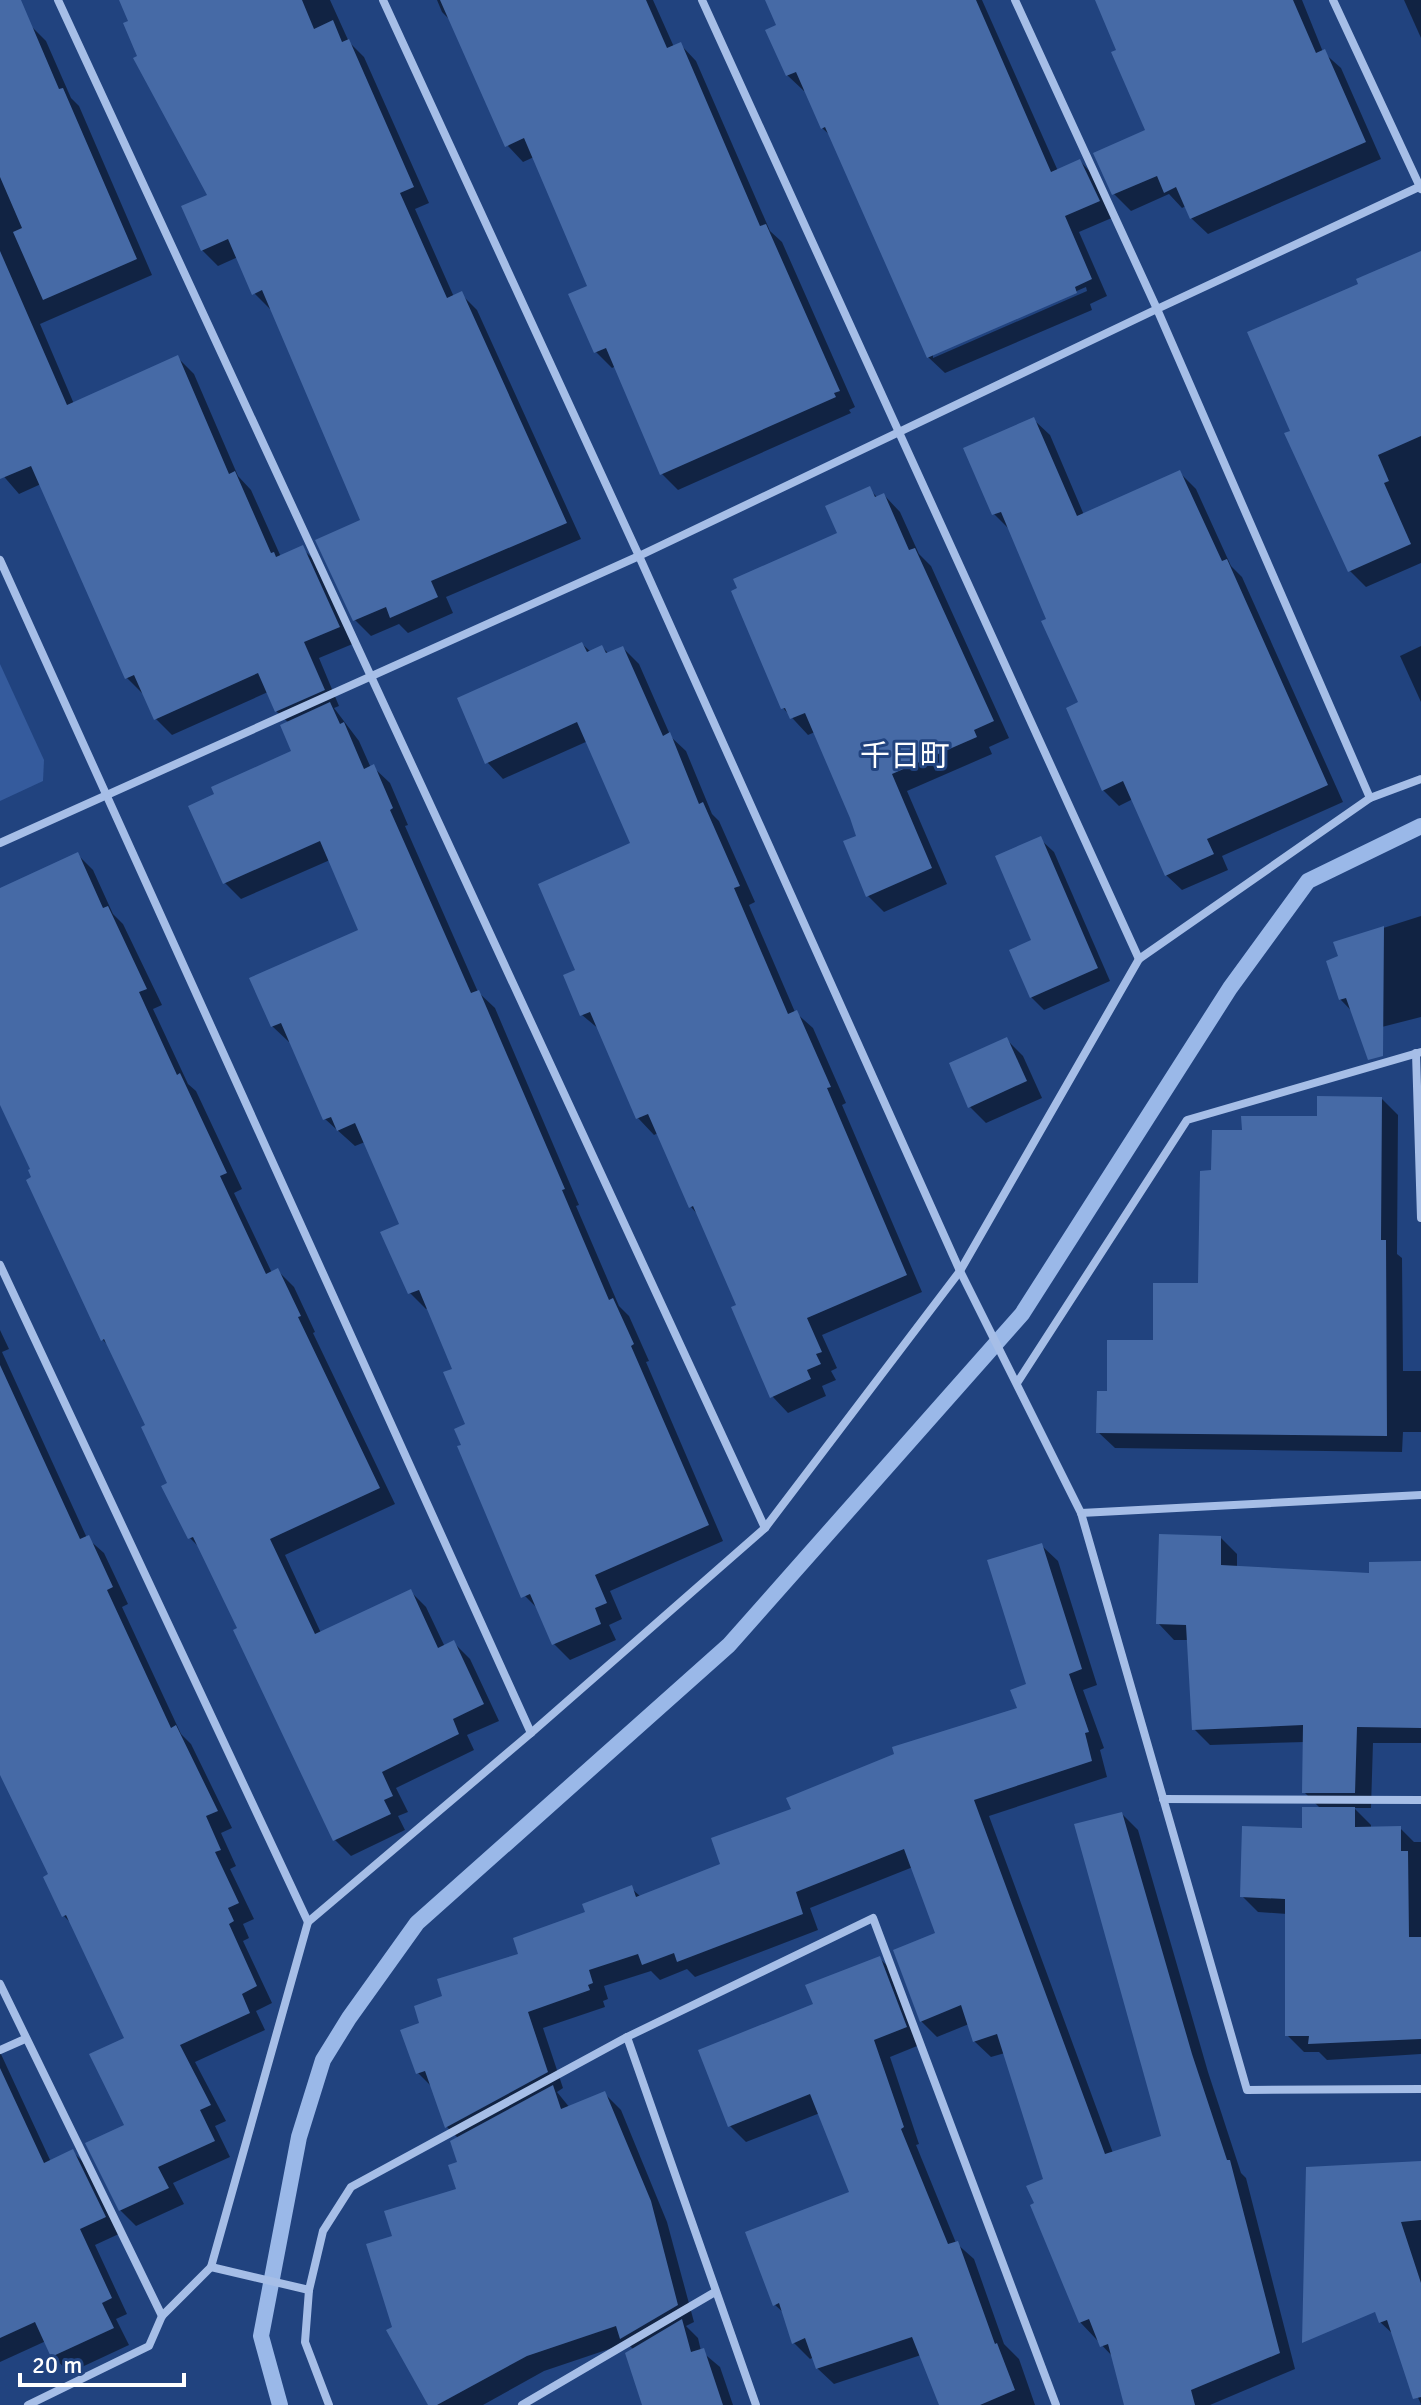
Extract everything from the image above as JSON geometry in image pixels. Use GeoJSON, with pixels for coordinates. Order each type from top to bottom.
{"type":"FeatureCollection","features":[{"type":"Feature","properties":{"kind":"street"},"geometry":{"type":"LineString","coordinates":[[58,0],[765,1528]]}},
{"type":"Feature","properties":{"kind":"street"},"geometry":{"type":"LineString","coordinates":[[383,0],[639,556],[960,1271],[1081,1513],[1247,2090],[1421,2089]]}},
{"type":"Feature","properties":{"kind":"street"},"geometry":{"type":"LineString","coordinates":[[702,0],[1139,959]]}},
{"type":"Feature","properties":{"kind":"street"},"geometry":{"type":"LineString","coordinates":[[1015,0],[1157,309],[1370,798]]}},
{"type":"Feature","properties":{"kind":"street"},"geometry":{"type":"LineString","coordinates":[[0,843],[639,556],[1420,187],[1333,0]]}},
{"type":"Feature","properties":{"kind":"street"},"geometry":{"type":"LineString","coordinates":[[0,560],[531,1733]]}},
{"type":"Feature","properties":{"kind":"street"},"geometry":{"type":"LineString","coordinates":[[28,2405],[149,2346],[162,2316],[211,2267],[308,1922],[531,1733],[765,1528],[960,1271],[1139,959],[1370,798],[1421,779]]}},
{"type":"Feature","properties":{"kind":"street"},"geometry":{"type":"LineString","coordinates":[[1017,1383],[1187,1120],[1418,1052],[1421,1218]]}},
{"type":"Feature","properties":{"kind":"street"},"geometry":{"type":"LineString","coordinates":[[0,1265],[308,1922]]}},
{"type":"Feature","properties":{"kind":"street"},"geometry":{"type":"LineString","coordinates":[[1081,1513],[1421,1495]]}},
{"type":"Feature","properties":{"kind":"street"},"geometry":{"type":"LineString","coordinates":[[1163,1799],[1421,1800]]}},
{"type":"Feature","properties":{"kind":"street"},"geometry":{"type":"LineString","coordinates":[[329,2405],[305,2342],[309,2290],[323,2231],[351,2187],[627,2037],[873,1918],[1056,2405]]}},
{"type":"Feature","properties":{"kind":"street"},"geometry":{"type":"LineString","coordinates":[[0,1984],[162,2316]]}},
{"type":"Feature","properties":{"kind":"street"},"geometry":{"type":"LineString","coordinates":[[627,2037],[756,2405]]}},
{"type":"Feature","properties":{"kind":"street"},"geometry":{"type":"LineString","coordinates":[[0,2050],[25,2039]]}},
{"type":"Feature","properties":{"kind":"street"},"geometry":{"type":"LineString","coordinates":[[211,2267],[309,2290]]}},
{"type":"Feature","properties":{"kind":"street"},"geometry":{"type":"LineString","coordinates":[[522,2405],[715,2292]]}},
{"type":"Feature","properties":{"kind":"shaded area"},"geometry":{"type":"Polygon","coordinates":[[[0,664],[44,760],[43,781],[0,801],[0,664]]]}},
{"type":"Feature","properties":{"kind":"building"},"geometry":{"type":"Polygon","coordinates":[[[0,0],[21,0],[137,259],[43,300],[13,232],[22,228],[0,177],[0,0]]]}},
{"type":"Feature","properties":{"kind":"building"},"geometry":{"type":"Polygon","coordinates":[[[119,0],[302,0],[314,29],[333,20],[342,42],[349,39],[414,187],[400,193],[447,298],[462,291],[567,523],[431,581],[438,597],[390,618],[386,607],[353,621],[315,540],[360,520],[262,290],[252,295],[228,239],[201,251],[181,206],[207,195],[133,58],[137,56],[123,23],[128,21],[119,0]]]}},
{"type":"Feature","properties":{"kind":"building"},"geometry":{"type":"Polygon","coordinates":[[[440,0],[646,0],[667,48],[681,42],[760,226],[766,224],[840,391],[834,393],[836,397],[660,475],[606,348],[594,353],[568,294],[587,286],[524,138],[505,147],[440,0]]]}},
{"type":"Feature","properties":{"kind":"building"},"geometry":{"type":"Polygon","coordinates":[[[765,0],[976,0],[1051,172],[1080,159],[1100,201],[1065,216],[1092,279],[1075,287],[1077,293],[927,358],[825,127],[821,129],[796,72],[786,76],[765,30],[776,25],[765,0]]]}},
{"type":"Feature","properties":{"kind":"building"},"geometry":{"type":"Polygon","coordinates":[[[1095,0],[1293,0],[1316,53],[1325,49],[1366,142],[1190,219],[1176,187],[1164,193],[1157,176],[1112,195],[1093,153],[1145,130],[1111,52],[1116,50],[1095,0]]]}},
{"type":"Feature","properties":{"kind":"building"},"geometry":{"type":"Polygon","coordinates":[[[0,251],[67,405],[178,355],[229,474],[235,471],[271,553],[274,552],[276,557],[303,545],[340,627],[304,642],[325,690],[275,712],[258,673],[154,720],[134,675],[125,679],[31,466],[0,479],[0,251]]]}},
{"type":"Feature","properties":{"kind":"building"},"geometry":{"type":"Polygon","coordinates":[[[1421,251],[1421,436],[1378,455],[1389,481],[1384,483],[1411,544],[1348,572],[1284,433],[1290,431],[1247,332],[1358,284],[1356,279],[1421,251]]]}},
{"type":"Feature","properties":{"kind":"building"},"geometry":{"type":"Polygon","coordinates":[[[1034,417],[1077,516],[1180,470],[1222,561],[1227,559],[1328,785],[1207,839],[1214,854],[1165,876],[1123,781],[1102,791],[1066,708],[1078,702],[1041,621],[1046,619],[1001,512],[992,515],[963,448],[1034,417]]]}},
{"type":"Feature","properties":{"kind":"building"},"geometry":{"type":"Polygon","coordinates":[[[870,486],[875,497],[884,493],[909,550],[915,548],[994,721],[974,730],[977,737],[892,774],[932,868],[866,897],[843,841],[856,836],[805,713],[790,719],[785,708],[781,709],[731,591],[737,588],[733,579],[837,533],[825,506],[870,486]]]}},
{"type":"Feature","properties":{"kind":"building"},"geometry":{"type":"Polygon","coordinates":[[[582,642],[587,652],[602,645],[606,653],[623,646],[663,736],[670,732],[699,804],[703,802],[740,886],[734,888],[788,1014],[797,1010],[831,1087],[827,1088],[907,1275],[807,1318],[822,1352],[816,1354],[821,1364],[807,1370],[811,1379],[770,1398],[731,1307],[736,1305],[648,1114],[636,1119],[590,1012],[580,1016],[563,975],[575,970],[538,884],[630,843],[577,722],[485,764],[457,698],[582,642]]]}},
{"type":"Feature","properties":{"kind":"building"},"geometry":{"type":"Polygon","coordinates":[[[330,702],[340,724],[344,722],[364,769],[374,764],[393,808],[390,810],[471,993],[479,990],[609,1300],[613,1298],[634,1344],[631,1346],[709,1525],[595,1575],[607,1603],[595,1608],[601,1624],[552,1645],[530,1594],[521,1598],[457,1446],[461,1445],[454,1429],[465,1424],[443,1372],[452,1369],[419,1290],[408,1294],[380,1232],[399,1224],[355,1123],[337,1131],[331,1117],[323,1120],[281,1023],[271,1027],[249,978],[358,930],[320,841],[223,884],[188,806],[214,794],[211,787],[291,751],[280,725],[330,702]]]}},
{"type":"Feature","properties":{"kind":"building"},"geometry":{"type":"Polygon","coordinates":[[[1041,836],[1098,968],[1030,998],[1009,950],[1031,940],[995,856],[1041,836]]]}},
{"type":"Feature","properties":{"kind":"building"},"geometry":{"type":"Polygon","coordinates":[[[78,852],[103,908],[108,906],[147,989],[139,992],[227,1173],[220,1176],[266,1274],[278,1268],[301,1316],[298,1317],[380,1488],[270,1539],[315,1634],[411,1589],[438,1648],[454,1640],[484,1704],[453,1719],[459,1734],[382,1772],[393,1796],[384,1800],[391,1814],[333,1841],[233,1630],[237,1628],[193,1537],[188,1539],[161,1486],[167,1483],[141,1427],[145,1425],[104,1339],[101,1341],[26,1180],[31,1177],[30,1169],[0,1105],[0,888],[78,852]]]}},
{"type":"Feature","properties":{"kind":"building"},"geometry":{"type":"Polygon","coordinates":[[[1384,926],[1383,1056],[1368,1060],[1346,998],[1339,1000],[1326,961],[1338,956],[1333,942],[1384,926]]]}},
{"type":"Feature","properties":{"kind":"building"},"geometry":{"type":"Polygon","coordinates":[[[1007,1037],[1027,1081],[968,1108],[949,1063],[1007,1037]]]}},
{"type":"Feature","properties":{"kind":"building"},"geometry":{"type":"Polygon","coordinates":[[[1317,1096],[1382,1097],[1381,1240],[1386,1240],[1387,1436],[1096,1433],[1097,1391],[1107,1391],[1107,1340],[1153,1340],[1153,1283],[1198,1283],[1200,1171],[1211,1170],[1212,1130],[1242,1130],[1241,1116],[1317,1116],[1317,1096]]]}},
{"type":"Feature","properties":{"kind":"building"},"geometry":{"type":"Polygon","coordinates":[[[0,1365],[80,1539],[89,1535],[113,1587],[107,1590],[171,1728],[176,1725],[218,1811],[206,1816],[221,1850],[215,1852],[239,1903],[228,1908],[234,1921],[229,1924],[257,1986],[242,1994],[250,2013],[180,2045],[211,2105],[200,2110],[215,2141],[158,2167],[169,2188],[119,2211],[85,2143],[124,2125],[89,2054],[124,2038],[66,1915],[62,1917],[43,1877],[48,1874],[0,1775],[0,1365]]]}},
{"type":"Feature","properties":{"kind":"building"},"geometry":{"type":"Polygon","coordinates":[[[1159,1534],[1221,1536],[1221,1565],[1369,1573],[1369,1562],[1421,1561],[1421,1728],[1357,1727],[1355,1793],[1302,1793],[1303,1725],[1192,1730],[1186,1625],[1156,1624],[1159,1534]]]}},
{"type":"Feature","properties":{"kind":"building"},"geometry":{"type":"Polygon","coordinates":[[[1042,1543],[1082,1669],[1069,1674],[1089,1732],[1085,1733],[1092,1761],[974,1800],[1105,2154],[1161,2136],[1074,1824],[1122,1812],[1192,2054],[1227,2160],[1230,2160],[1280,2353],[1191,2390],[1195,2405],[1124,2405],[1108,2344],[1100,2347],[1089,2319],[1079,2323],[1030,2205],[1034,2203],[1026,2186],[1043,2179],[997,2034],[973,2042],[961,2005],[920,2022],[893,1950],[935,1933],[904,1849],[796,1892],[803,1914],[677,1962],[674,1953],[642,1965],[638,1954],[589,1970],[593,1983],[588,1985],[590,1990],[528,2012],[548,2072],[445,2128],[425,2071],[416,2074],[400,2030],[419,2023],[414,2006],[442,1996],[437,1979],[518,1954],[513,1938],[585,1912],[582,1904],[632,1885],[636,1897],[720,1864],[711,1838],[791,1809],[786,1798],[894,1754],[892,1747],[1017,1708],[1010,1690],[1026,1684],[987,1560],[1042,1543]]]}},
{"type":"Feature","properties":{"kind":"building"},"geometry":{"type":"Polygon","coordinates":[[[1302,1807],[1355,1807],[1355,1827],[1401,1826],[1401,1851],[1408,1851],[1409,1937],[1421,1937],[1421,2039],[1308,2044],[1309,2036],[1285,2036],[1285,1899],[1240,1897],[1242,1826],[1302,1828],[1302,1807]]]}},
{"type":"Feature","properties":{"kind":"building"},"geometry":{"type":"Polygon","coordinates":[[[880,1956],[907,2027],[874,2040],[904,2127],[901,2129],[948,2244],[958,2241],[1015,2390],[980,2405],[939,2405],[912,2337],[816,2369],[805,2338],[792,2344],[779,2303],[773,2306],[745,2232],[849,2192],[810,2094],[728,2127],[698,2050],[813,2004],[805,1985],[880,1956]]]}},
{"type":"Feature","properties":{"kind":"building"},"geometry":{"type":"Polygon","coordinates":[[[0,2068],[44,2163],[73,2149],[106,2217],[80,2229],[112,2298],[102,2303],[114,2328],[51,2357],[35,2322],[0,2338],[0,2068]]]}},
{"type":"Feature","properties":{"kind":"building"},"geometry":{"type":"Polygon","coordinates":[[[553,2085],[561,2109],[605,2091],[651,2201],[678,2305],[620,2339],[616,2326],[527,2356],[437,2405],[428,2405],[386,2330],[392,2327],[366,2244],[392,2236],[384,2211],[456,2189],[448,2165],[457,2162],[450,2141],[553,2085]]]}},
{"type":"Feature","properties":{"kind":"building"},"geometry":{"type":"Polygon","coordinates":[[[1421,2161],[1421,2220],[1401,2222],[1421,2283],[1421,2397],[1413,2399],[1387,2320],[1379,2323],[1375,2312],[1302,2343],[1306,2167],[1421,2161]]]}},
{"type":"Feature","properties":{"kind":"building"},"geometry":{"type":"Polygon","coordinates":[[[682,2319],[691,2352],[704,2348],[723,2405],[642,2405],[625,2353],[682,2319]]]}},
{"type":"Feature","properties":{"kind":"waterway"},"geometry":{"type":"LineString","coordinates":[[280,2405],[261,2336],[299,2137],[323,2060],[417,1923],[729,1645],[1022,1314],[1230,988],[1308,881],[1421,826]]}},
{"type":"Feature","properties":{"kind":"district","name":"千日町"},"geometry":{"type":"Point","coordinates":[905,756]}}]}
